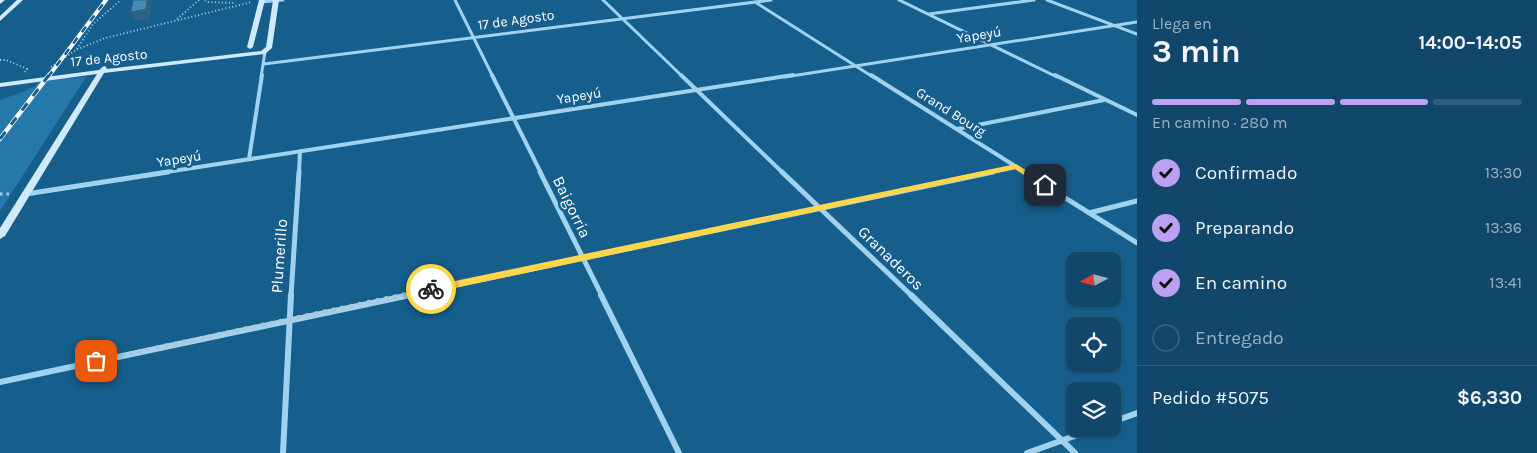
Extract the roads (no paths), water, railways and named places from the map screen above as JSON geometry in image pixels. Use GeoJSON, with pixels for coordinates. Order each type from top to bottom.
{"type":"FeatureCollection","features":[{"type":"Feature","properties":{"kind":"main road"},"geometry":{"type":"LineString","coordinates":[[0,20],[20,0]]}},
{"type":"Feature","properties":{"kind":"main road"},"geometry":{"type":"LineString","coordinates":[[257,49],[276,0]]}},
{"type":"Feature","properties":{"kind":"main road"},"geometry":{"type":"LineString","coordinates":[[257,49],[261,1]]}},
{"type":"Feature","properties":{"kind":"main road","name":"17 de Agosto"},"geometry":{"type":"LineString","coordinates":[[0,78],[104,68],[257,49]]}},
{"type":"Feature","properties":{"kind":"main road"},"geometry":{"type":"LineString","coordinates":[[0,236],[104,68]]}},
{"type":"Feature","properties":{"kind":"main road","name":"17 de Agosto"},"geometry":{"type":"LineString","coordinates":[[0,85],[104,68]]}},
{"type":"Feature","properties":{"kind":"street"},"geometry":{"type":"LineString","coordinates":[[261,1],[283,0]]}},
{"type":"Feature","properties":{"kind":"street","name":"Baigorria"},"geometry":{"type":"LineString","coordinates":[[455,0],[679,453]]}},
{"type":"Feature","properties":{"kind":"street","name":"Granaderos"},"geometry":{"type":"LineString","coordinates":[[603,0],[695,90],[821,207],[1075,453]]}},
{"type":"Feature","properties":{"kind":"street","name":"17 de Agosto"},"geometry":{"type":"LineString","coordinates":[[264,64],[771,0]]}},
{"type":"Feature","properties":{"kind":"street"},"geometry":{"type":"LineString","coordinates":[[899,0],[1137,115]]}},
{"type":"Feature","properties":{"kind":"street"},"geometry":{"type":"LineString","coordinates":[[929,14],[1034,0]]}},
{"type":"Feature","properties":{"kind":"street"},"geometry":{"type":"LineString","coordinates":[[1047,0],[1137,34]]}},
{"type":"Feature","properties":{"kind":"street","name":"Grand Bourg"},"geometry":{"type":"LineString","coordinates":[[754,1],[1137,243]]}},
{"type":"Feature","properties":{"kind":"street","name":"Yapeyú"},"geometry":{"type":"LineString","coordinates":[[25,194],[1137,22]]}},
{"type":"Feature","properties":{"kind":"street"},"geometry":{"type":"LineString","coordinates":[[249,160],[264,64],[257,49]]}},
{"type":"Feature","properties":{"kind":"street"},"geometry":{"type":"LineString","coordinates":[[957,130],[1105,100]]}},
{"type":"Feature","properties":{"kind":"street","name":"Plumerillo"},"geometry":{"type":"LineString","coordinates":[[283,453],[300,151]]}},
{"type":"Feature","properties":{"kind":"street"},"geometry":{"type":"LineString","coordinates":[[0,382],[583,257],[1016,167]]}},
{"type":"Feature","properties":{"kind":"street"},"geometry":{"type":"LineString","coordinates":[[1089,213],[1137,201]]}},
{"type":"Feature","properties":{"kind":"street"},"geometry":{"type":"LineString","coordinates":[[1121,419],[1137,413]]}},
{"type":"Feature","properties":{"kind":"street"},"geometry":{"type":"LineString","coordinates":[[1026,453],[1073,437]]}},
{"type":"Feature","properties":{"kind":"railway"},"geometry":{"type":"LineString","coordinates":[[48,77],[106,0]]}},
{"type":"Feature","properties":{"kind":"railway"},"geometry":{"type":"LineString","coordinates":[[0,139],[49,75]]}}]}
